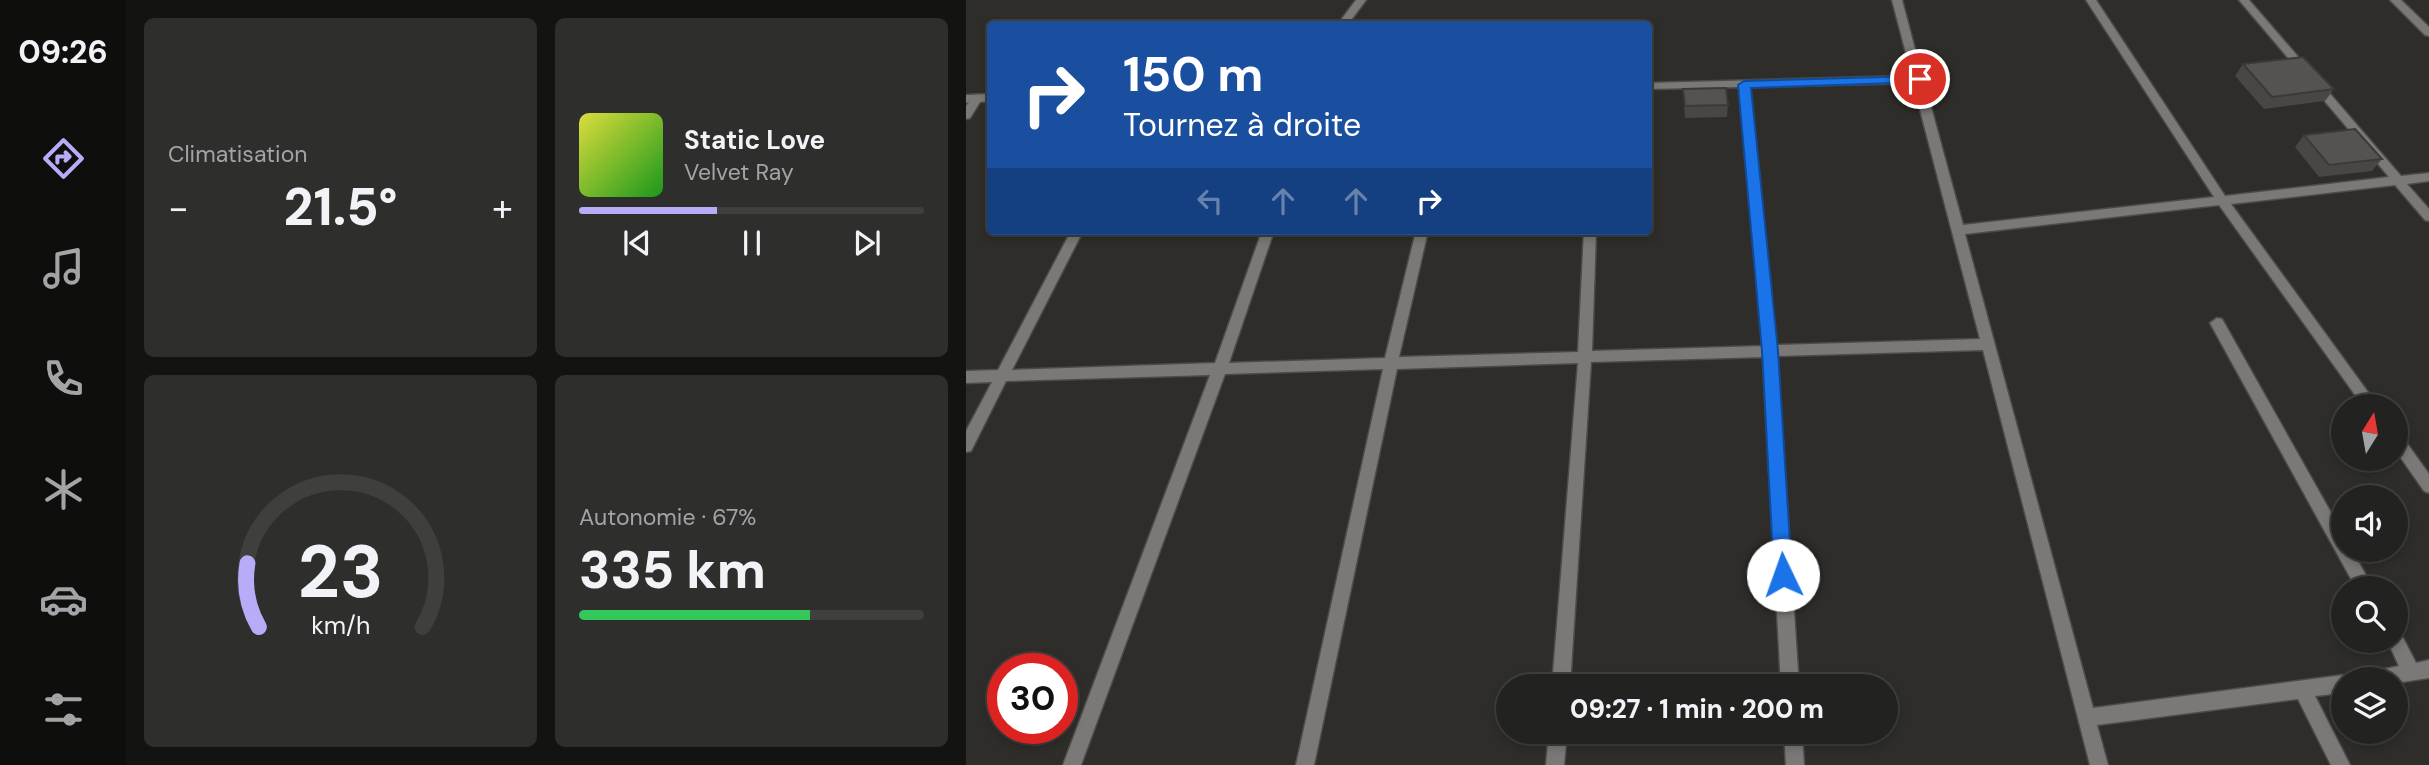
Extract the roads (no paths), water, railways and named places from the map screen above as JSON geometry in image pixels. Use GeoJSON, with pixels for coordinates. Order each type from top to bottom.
{"type":"FeatureCollection","features":[{"type":"Feature","properties":{"kind":"street"},"geometry":{"type":"LineString","coordinates":[[1345,21],[1361,0]]}},
{"type":"Feature","properties":{"kind":"street"},"geometry":{"type":"LineString","coordinates":[[1897,0],[2099,765]]}},
{"type":"Feature","properties":{"kind":"street"},"geometry":{"type":"LineString","coordinates":[[2091,0],[2223,202],[2362,394]]}},
{"type":"Feature","properties":{"kind":"street"},"geometry":{"type":"LineString","coordinates":[[2244,0],[2429,217]]}},
{"type":"Feature","properties":{"kind":"street"},"geometry":{"type":"LineString","coordinates":[[2395,0],[2429,33]]}},
{"type":"Feature","properties":{"kind":"street"},"geometry":{"type":"LineString","coordinates":[[1652,86],[1920,79]]}},
{"type":"Feature","properties":{"kind":"street"},"geometry":{"type":"LineString","coordinates":[[1744,85],[1770,351],[1789,674]]}},
{"type":"Feature","properties":{"kind":"street"},"geometry":{"type":"LineString","coordinates":[[966,114],[972,98]]}},
{"type":"Feature","properties":{"kind":"street"},"geometry":{"type":"LineString","coordinates":[[1959,230],[2429,177]]}},
{"type":"Feature","properties":{"kind":"street"},"geometry":{"type":"LineString","coordinates":[[966,446],[1075,235]]}},
{"type":"Feature","properties":{"kind":"street"},"geometry":{"type":"LineString","coordinates":[[1072,765],[1267,235]]}},
{"type":"Feature","properties":{"kind":"street"},"geometry":{"type":"LineString","coordinates":[[1305,765],[1421,235]]}},
{"type":"Feature","properties":{"kind":"street"},"geometry":{"type":"LineString","coordinates":[[1562,674],[1585,355],[1590,235]]}},
{"type":"Feature","properties":{"kind":"street"},"geometry":{"type":"LineString","coordinates":[[2217,323],[2331,526]]}},
{"type":"Feature","properties":{"kind":"street"},"geometry":{"type":"LineString","coordinates":[[966,377],[1986,344]]}},
{"type":"Feature","properties":{"kind":"street"},"geometry":{"type":"LineString","coordinates":[[2408,457],[2429,486]]}},
{"type":"Feature","properties":{"kind":"street"},"geometry":{"type":"LineString","coordinates":[[2406,653],[2421,671]]}},
{"type":"Feature","properties":{"kind":"street"},"geometry":{"type":"LineString","coordinates":[[2085,718],[2331,686]]}},
{"type":"Feature","properties":{"kind":"street"},"geometry":{"type":"LineString","coordinates":[[2303,691],[2341,765]]}},
{"type":"Feature","properties":{"kind":"street"},"geometry":{"type":"LineString","coordinates":[[1555,765],[1557,744]]}},
{"type":"Feature","properties":{"kind":"street"},"geometry":{"type":"LineString","coordinates":[[1793,744],[1794,765]]}}]}
